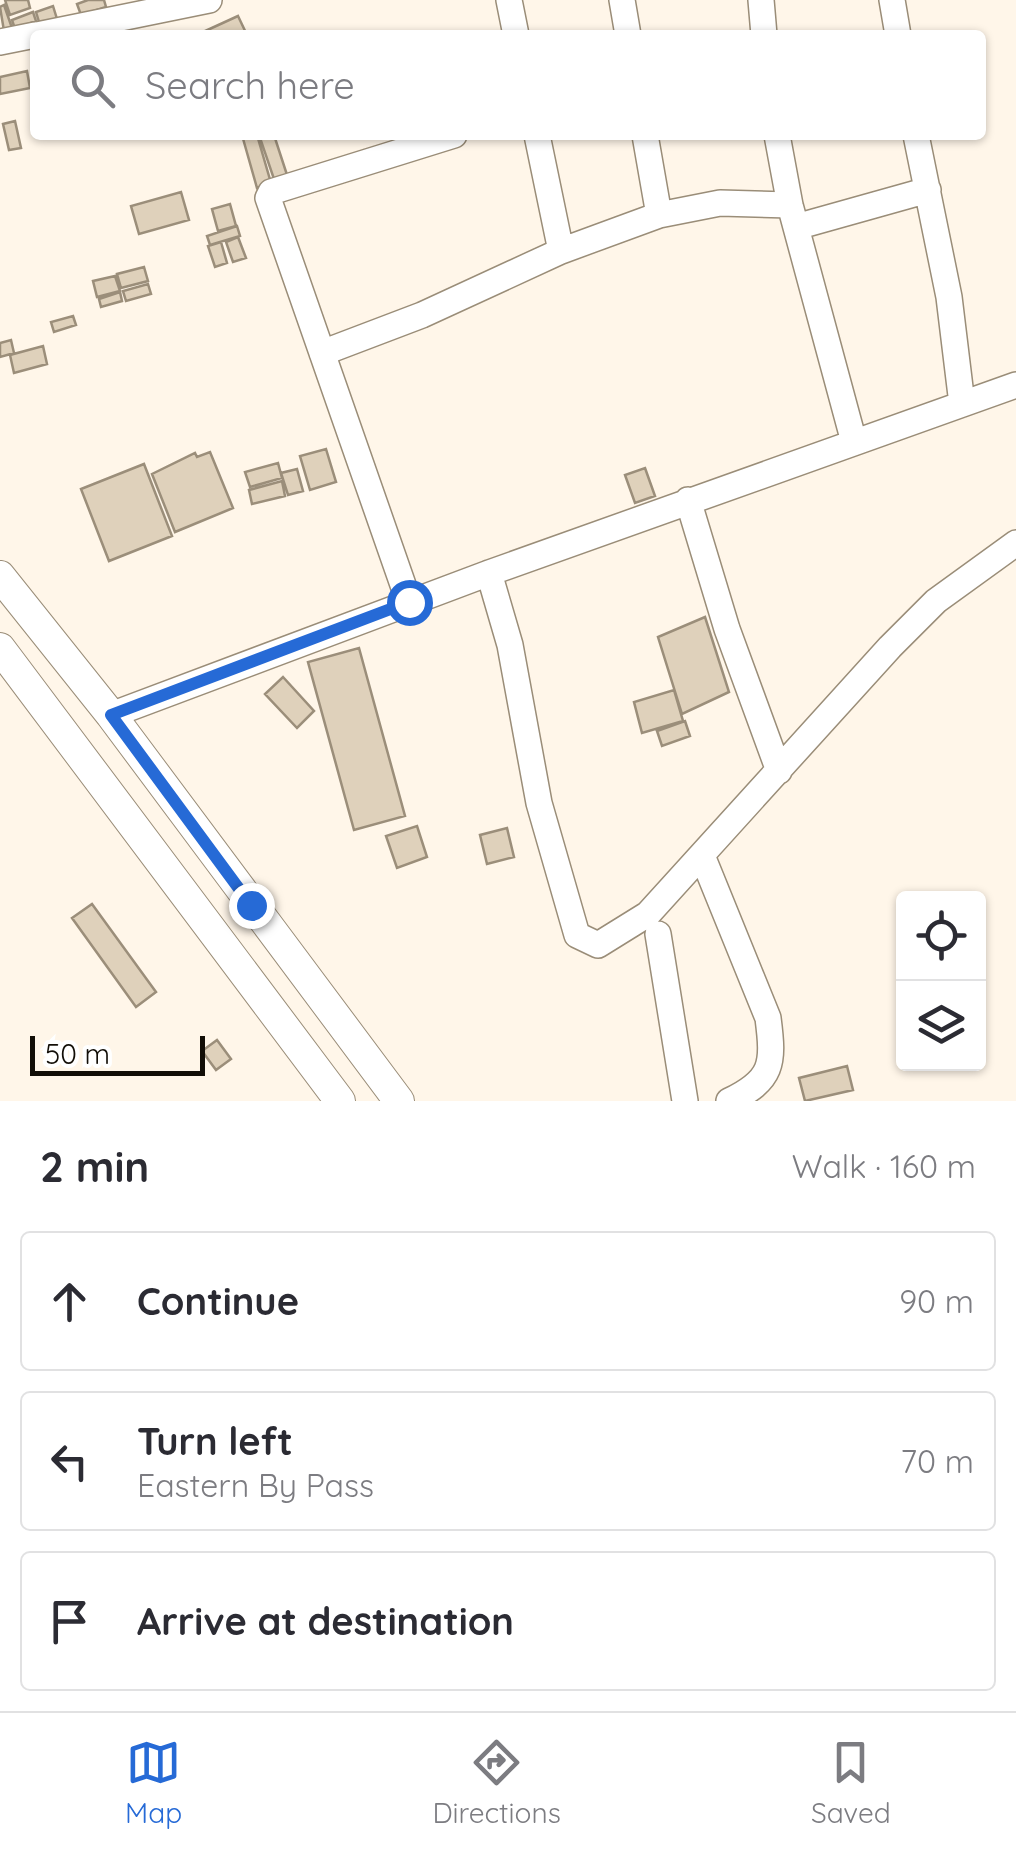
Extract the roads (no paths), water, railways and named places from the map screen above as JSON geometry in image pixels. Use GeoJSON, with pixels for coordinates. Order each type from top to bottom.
{"type":"FeatureCollection","features":[{"type":"Feature","properties":{"kind":"main road"},"geometry":{"type":"LineString","coordinates":[[0,576],[111,715],[399,1101]]}},
{"type":"Feature","properties":{"kind":"main road"},"geometry":{"type":"LineString","coordinates":[[0,648],[340,1101]]}},
{"type":"Feature","properties":{"kind":"street"},"geometry":{"type":"LineString","coordinates":[[52,30],[121,9],[209,0]]}},
{"type":"Feature","properties":{"kind":"street"},"geometry":{"type":"LineString","coordinates":[[509,0],[515,30]]}},
{"type":"Feature","properties":{"kind":"street"},"geometry":{"type":"LineString","coordinates":[[622,0],[627,30]]}},
{"type":"Feature","properties":{"kind":"street"},"geometry":{"type":"LineString","coordinates":[[761,0],[764,30]]}},
{"type":"Feature","properties":{"kind":"street"},"geometry":{"type":"LineString","coordinates":[[892,0],[897,30]]}},
{"type":"Feature","properties":{"kind":"street"},"geometry":{"type":"LineString","coordinates":[[0,42],[30,36]]}},
{"type":"Feature","properties":{"kind":"street"},"geometry":{"type":"LineString","coordinates":[[409,602],[270,194],[438,140]]}},
{"type":"Feature","properties":{"kind":"street"},"geometry":{"type":"LineString","coordinates":[[538,140],[562,251]]}},
{"type":"Feature","properties":{"kind":"street"},"geometry":{"type":"LineString","coordinates":[[647,140],[659,215]]}},
{"type":"Feature","properties":{"kind":"street"},"geometry":{"type":"LineString","coordinates":[[778,140],[793,216],[854,442]]}},
{"type":"Feature","properties":{"kind":"street"},"geometry":{"type":"LineString","coordinates":[[917,140],[962,404]]}},
{"type":"Feature","properties":{"kind":"street"},"geometry":{"type":"LineString","coordinates":[[322,353],[422,315],[562,251],[659,215],[720,204],[793,216],[928,190]]}},
{"type":"Feature","properties":{"kind":"street"},"geometry":{"type":"LineString","coordinates":[[111,715],[489,572],[1016,385]]}},
{"type":"Feature","properties":{"kind":"street"},"geometry":{"type":"LineString","coordinates":[[688,500],[727,629],[779,771]]}},
{"type":"Feature","properties":{"kind":"street"},"geometry":{"type":"LineString","coordinates":[[489,572],[510,645],[539,804],[577,936],[598,945],[611,941],[648,914],[936,601],[1016,543]]}},
{"type":"Feature","properties":{"kind":"street"},"geometry":{"type":"LineString","coordinates":[[703,858],[768,1018],[772,1045],[769,1070],[753,1090],[730,1101]]}},
{"type":"Feature","properties":{"kind":"street"},"geometry":{"type":"LineString","coordinates":[[658,934],[686,1101]]}}]}
